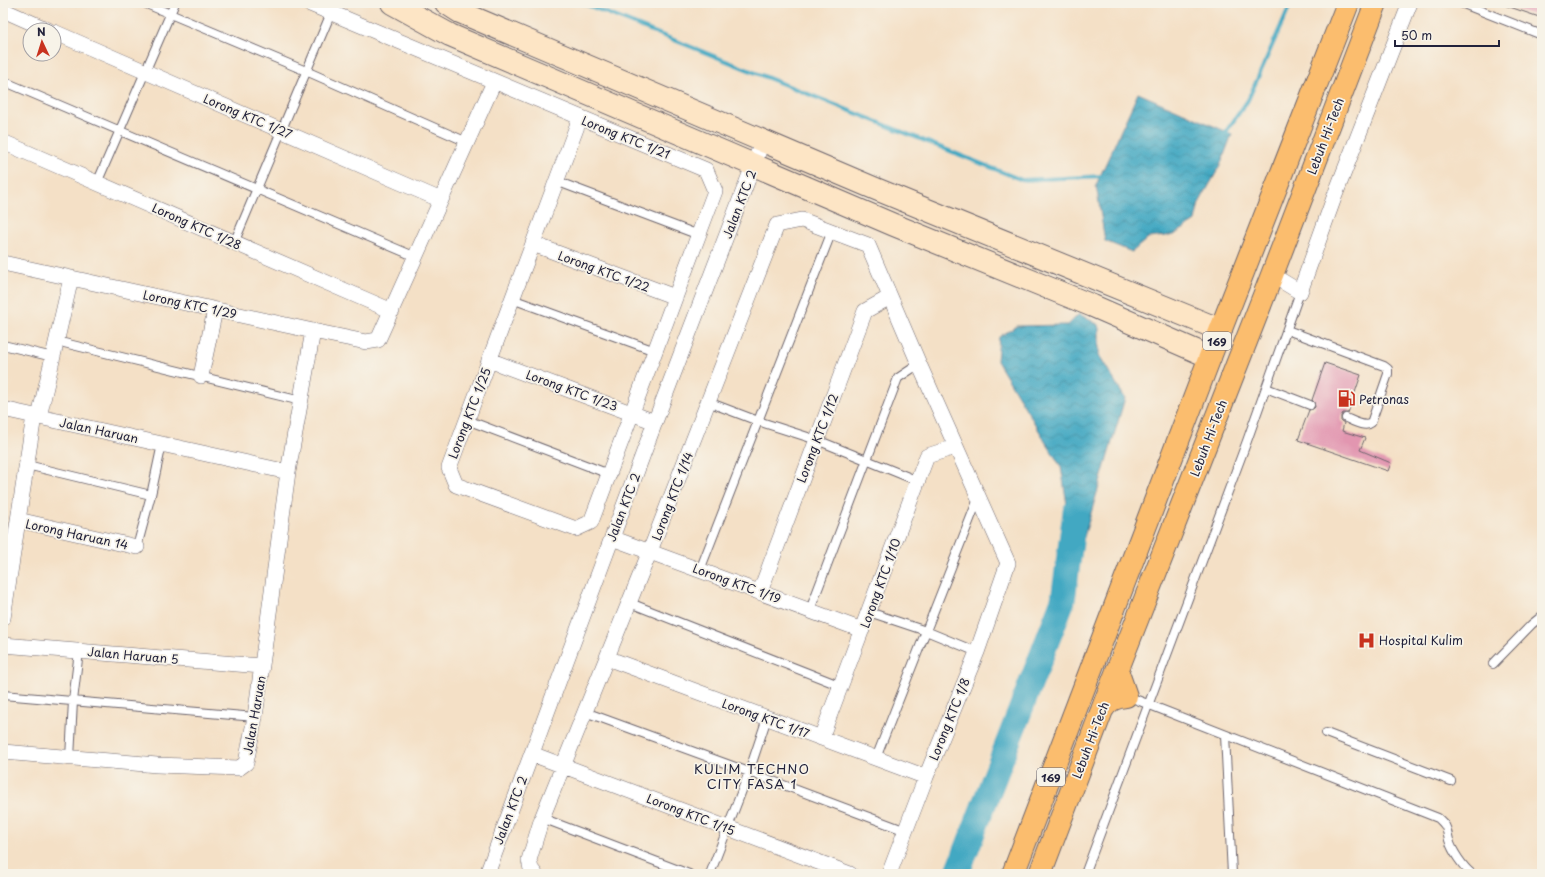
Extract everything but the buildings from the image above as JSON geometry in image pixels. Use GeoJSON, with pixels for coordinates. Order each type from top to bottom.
{"type":"FeatureCollection","features":[{"type":"Feature","properties":{"kind":"main road","name":"Lebuh Hi-Tech"},"geometry":{"type":"LineString","coordinates":[[1013,874],[1210,357],[1348,3]]}},
{"type":"Feature","properties":{"kind":"main road","name":"Lebuh Hi-Tech"},"geometry":{"type":"LineString","coordinates":[[1040,874],[1102,710],[1117,685],[1376,3]]}},
{"type":"Feature","properties":{"kind":"main road"},"geometry":{"type":"LineString","coordinates":[[1088,679],[1117,685]]}},
{"type":"Feature","properties":{"kind":"street","name":"Lorong KTC 1/21"},"geometry":{"type":"LineString","coordinates":[[308,3],[706,170],[715,191],[632,412]]}},
{"type":"Feature","properties":{"kind":"street"},"geometry":{"type":"LineString","coordinates":[[392,3],[450,35],[894,225],[1093,306],[1210,357]]}},
{"type":"Feature","properties":{"kind":"street"},"geometry":{"type":"LineString","coordinates":[[446,3],[460,12],[764,140],[876,189],[1221,330]]}},
{"type":"Feature","properties":{"kind":"street"},"geometry":{"type":"LineString","coordinates":[[1272,275],[1300,292],[1335,195],[1410,3]]}},
{"type":"Feature","properties":{"kind":"street"},"geometry":{"type":"LineString","coordinates":[[3,10],[30,22]]}},
{"type":"Feature","properties":{"kind":"street","name":"Lorong KTC 1/27"},"geometry":{"type":"LineString","coordinates":[[62,35],[441,200]]}},
{"type":"Feature","properties":{"kind":"street"},"geometry":{"type":"LineString","coordinates":[[392,311],[494,82]]}},
{"type":"Feature","properties":{"kind":"street","name":"Lorong KTC 1/25"},"geometry":{"type":"LineString","coordinates":[[580,118],[449,468],[456,485],[576,529],[591,522],[632,412]]}},
{"type":"Feature","properties":{"kind":"street","name":"Jalan KTC 2"},"geometry":{"type":"LineString","coordinates":[[487,874],[655,422],[764,140]]}},
{"type":"Feature","properties":{"kind":"street","name":"Lorong KTC 1/28"},"geometry":{"type":"LineString","coordinates":[[3,142],[392,311]]}},
{"type":"Feature","properties":{"kind":"street","name":"Lorong KTC 1/14"},"geometry":{"type":"LineString","coordinates":[[535,874],[531,869],[528,860],[542,818],[630,604],[777,225],[802,220],[832,231]]}},
{"type":"Feature","properties":{"kind":"street"},"geometry":{"type":"LineString","coordinates":[[832,231],[868,245],[978,498]]}},
{"type":"Feature","properties":{"kind":"street","name":"Lorong KTC 1/22"},"geometry":{"type":"LineString","coordinates":[[533,244],[675,297]]}},
{"type":"Feature","properties":{"kind":"street","name":"Lorong KTC 1/29"},"geometry":{"type":"LineString","coordinates":[[3,263],[366,342],[378,340],[392,311]]}},
{"type":"Feature","properties":{"kind":"street"},"geometry":{"type":"LineString","coordinates":[[3,618],[27,465],[37,416],[53,357],[71,278]]}},
{"type":"Feature","properties":{"kind":"street","name":"Lorong KTC 1/12"},"geometry":{"type":"LineString","coordinates":[[760,592],[865,311],[890,297]]}},
{"type":"Feature","properties":{"kind":"street"},"geometry":{"type":"LineString","coordinates":[[201,376],[215,310]]}},
{"type":"Feature","properties":{"kind":"street","name":"Jalan Haruan"},"geometry":{"type":"LineString","coordinates":[[3,752],[157,765],[239,768],[246,764],[255,717],[288,472],[313,331]]}},
{"type":"Feature","properties":{"kind":"street","name":"Lorong KTC 1/23"},"geometry":{"type":"LineString","coordinates":[[489,360],[632,412],[655,422]]}},
{"type":"Feature","properties":{"kind":"street","name":"Jalan Haruan"},"geometry":{"type":"LineString","coordinates":[[3,409],[288,472]]}},
{"type":"Feature","properties":{"kind":"street","name":"Lorong KTC 1/10"},"geometry":{"type":"LineString","coordinates":[[822,738],[927,456],[955,446]]}},
{"type":"Feature","properties":{"kind":"street","name":"Lorong KTC 1/8"},"geometry":{"type":"LineString","coordinates":[[889,874],[926,777],[977,652],[1008,563],[978,498]]}},
{"type":"Feature","properties":{"kind":"street","name":"Lorong Haruan 14"},"geometry":{"type":"LineString","coordinates":[[18,520],[137,547]]}},
{"type":"Feature","properties":{"kind":"street","name":"Lorong KTC 1/19"},"geometry":{"type":"LineString","coordinates":[[612,538],[862,630]]}},
{"type":"Feature","properties":{"kind":"street","name":"Jalan Haruan 5"},"geometry":{"type":"LineString","coordinates":[[3,645],[262,666]]}},
{"type":"Feature","properties":{"kind":"street","name":"Lorong KTC 1/17"},"geometry":{"type":"LineString","coordinates":[[607,658],[926,777]]}},
{"type":"Feature","properties":{"kind":"street","name":"Lorong KTC 1/15"},"geometry":{"type":"LineString","coordinates":[[532,754],[850,874]]}},
{"type":"Feature","properties":{"kind":"lane"},"geometry":{"type":"LineString","coordinates":[[144,3],[306,71],[467,142]]}},
{"type":"Feature","properties":{"kind":"lane"},"geometry":{"type":"LineString","coordinates":[[97,183],[175,3]]}},
{"type":"Feature","properties":{"kind":"lane"},"geometry":{"type":"LineString","coordinates":[[1461,3],[1471,5],[1542,35]]}},
{"type":"Feature","properties":{"kind":"lane"},"geometry":{"type":"LineString","coordinates":[[234,243],[331,13]]}},
{"type":"Feature","properties":{"kind":"lane"},"geometry":{"type":"LineString","coordinates":[[3,81],[416,257]]}},
{"type":"Feature","properties":{"kind":"lane"},"geometry":{"type":"LineString","coordinates":[[556,181],[699,235]]}},
{"type":"Feature","properties":{"kind":"lane"},"geometry":{"type":"LineString","coordinates":[[700,570],[832,231]]}},
{"type":"Feature","properties":{"kind":"lane"},"geometry":{"type":"LineString","coordinates":[[1085,874],[1266,388],[1300,292]]}},
{"type":"Feature","properties":{"kind":"lane"},"geometry":{"type":"LineString","coordinates":[[512,299],[655,351]]}},
{"type":"Feature","properties":{"kind":"lane"},"geometry":{"type":"LineString","coordinates":[[1287,330],[1384,366],[1388,369],[1388,374],[1369,425],[1364,425],[1346,418]]}},
{"type":"Feature","properties":{"kind":"lane"},"geometry":{"type":"LineString","coordinates":[[56,341],[301,401]]}},
{"type":"Feature","properties":{"kind":"lane"},"geometry":{"type":"LineString","coordinates":[[3,345],[53,357]]}},
{"type":"Feature","properties":{"kind":"lane"},"geometry":{"type":"LineString","coordinates":[[810,610],[898,378],[919,364]]}},
{"type":"Feature","properties":{"kind":"lane"},"geometry":{"type":"LineString","coordinates":[[1266,388],[1310,405]]}},
{"type":"Feature","properties":{"kind":"lane"},"geometry":{"type":"LineString","coordinates":[[708,402],[758,421],[817,440],[918,481]]}},
{"type":"Feature","properties":{"kind":"lane"},"geometry":{"type":"LineString","coordinates":[[467,420],[609,474]]}},
{"type":"Feature","properties":{"kind":"lane"},"geometry":{"type":"LineString","coordinates":[[137,547],[151,495],[162,444]]}},
{"type":"Feature","properties":{"kind":"lane"},"geometry":{"type":"LineString","coordinates":[[27,465],[151,495]]}},
{"type":"Feature","properties":{"kind":"lane"},"geometry":{"type":"LineString","coordinates":[[876,758],[978,498]]}},
{"type":"Feature","properties":{"kind":"lane"},"geometry":{"type":"LineString","coordinates":[[630,604],[841,686]]}},
{"type":"Feature","properties":{"kind":"lane"},"geometry":{"type":"LineString","coordinates":[[869,612],[926,631],[977,652]]}},
{"type":"Feature","properties":{"kind":"lane"},"geometry":{"type":"LineString","coordinates":[[1493,664],[1532,624],[1542,616]]}},
{"type":"Feature","properties":{"kind":"lane"},"geometry":{"type":"LineString","coordinates":[[70,758],[73,701],[79,651]]}},
{"type":"Feature","properties":{"kind":"lane"},"geometry":{"type":"LineString","coordinates":[[1117,685],[1148,704],[1438,818],[1447,826],[1449,841],[1457,855],[1472,874]]}},
{"type":"Feature","properties":{"kind":"lane"},"geometry":{"type":"LineString","coordinates":[[3,695],[255,717]]}},
{"type":"Feature","properties":{"kind":"lane"},"geometry":{"type":"LineString","coordinates":[[585,712],[906,831]]}},
{"type":"Feature","properties":{"kind":"lane"},"geometry":{"type":"LineString","coordinates":[[710,874],[749,772],[767,718]]}},
{"type":"Feature","properties":{"kind":"lane"},"geometry":{"type":"LineString","coordinates":[[1326,733],[1451,781]]}},
{"type":"Feature","properties":{"kind":"lane"},"geometry":{"type":"LineString","coordinates":[[1225,735],[1232,874]]}},
{"type":"Feature","properties":{"kind":"lane"},"geometry":{"type":"LineString","coordinates":[[542,818],[689,874]]}},
{"type":"Feature","properties":{"kind":"water"},"geometry":{"type":"Polygon","coordinates":[[[1138,93],[1232,134],[1220,166],[1199,203],[1195,221],[1174,235],[1148,238],[1132,252],[1105,241],[1096,185],[1138,93]]]}},
{"type":"Feature","properties":{"kind":"water"},"geometry":{"type":"Polygon","coordinates":[[[1079,314],[1099,325],[1099,355],[1125,398],[1081,547],[1064,543],[1068,511],[1061,467],[997,361],[999,337],[1017,326],[1068,325],[1079,314]]]}},
{"type":"Feature","properties":{"kind":"waterway"},"geometry":{"type":"LineString","coordinates":[[582,3],[1022,180],[1105,176]]}},
{"type":"Feature","properties":{"kind":"waterway"},"geometry":{"type":"LineString","coordinates":[[1223,136],[1248,100],[1291,3]]}},
{"type":"Feature","properties":{"kind":"waterway"},"geometry":{"type":"LineString","coordinates":[[957,874],[1063,600],[1075,512]]}},
{"type":"Feature","properties":{"kind":"place","name":"Petronas"},"geometry":{"type":"Point","coordinates":[1346,399]}},
{"type":"Feature","properties":{"kind":"place","name":"Hospital Kulim"},"geometry":{"type":"Point","coordinates":[1366,640]}},
{"type":"Feature","properties":{"kind":"district","name":"KULIM TECHNO CITY FASA 1"},"geometry":{"type":"Point","coordinates":[752,776]}}]}
